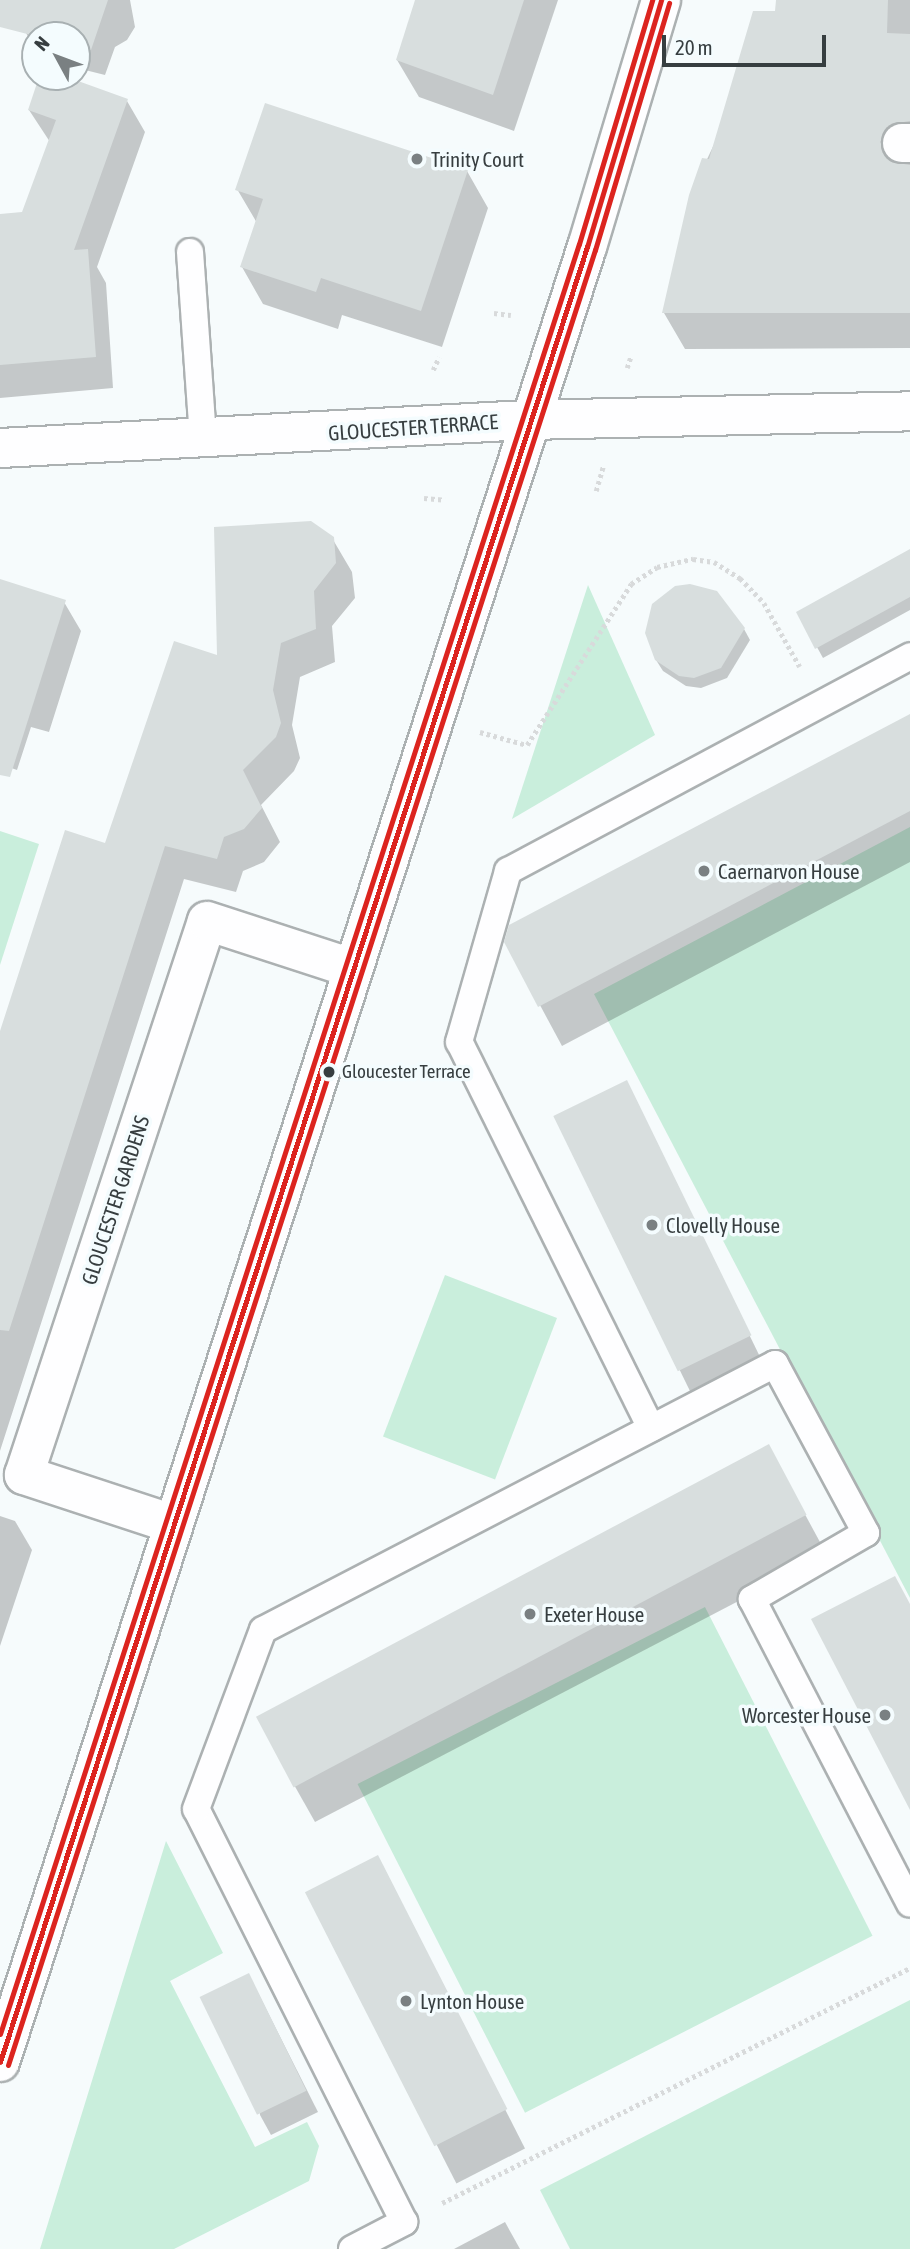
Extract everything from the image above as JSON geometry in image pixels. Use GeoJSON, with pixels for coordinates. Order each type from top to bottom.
{"type":"FeatureCollection","features":[{"type":"Feature","properties":{"kind":"main road"},"geometry":{"type":"LineString","coordinates":[[0,2062],[10,1994],[173,1524],[528,420],[587,247],[661,0]]}},
{"type":"Feature","properties":{"kind":"main road","name":"GLOUCESTER TERRACE"},"geometry":{"type":"LineString","coordinates":[[0,448],[203,440],[528,420],[910,411]]}},
{"type":"Feature","properties":{"kind":"main road","name":"GLOUCESTER GARDENS"},"geometry":{"type":"LineString","coordinates":[[173,1524],[24,1475],[207,921],[352,968]]}},
{"type":"Feature","properties":{"kind":"lane"},"geometry":{"type":"LineString","coordinates":[[190,252],[203,440]]}},
{"type":"Feature","properties":{"kind":"lane"},"geometry":{"type":"LineString","coordinates":[[651,1428],[459,1042],[508,871],[910,656]]}},
{"type":"Feature","properties":{"kind":"lane"},"geometry":{"type":"LineString","coordinates":[[352,2249],[404,2222],[196,1809],[263,1630],[775,1364],[866,1533],[752,1599],[910,1904]]}},
{"type":"Feature","properties":{"kind":"path"},"geometry":{"type":"LineString","coordinates":[[494,313],[511,315]]}},
{"type":"Feature","properties":{"kind":"path"},"geometry":{"type":"LineString","coordinates":[[627,369],[631,356]]}},
{"type":"Feature","properties":{"kind":"path"},"geometry":{"type":"LineString","coordinates":[[433,370],[439,357]]}},
{"type":"Feature","properties":{"kind":"path"},"geometry":{"type":"LineString","coordinates":[[596,491],[603,467]]}},
{"type":"Feature","properties":{"kind":"path"},"geometry":{"type":"LineString","coordinates":[[424,498],[445,500]]}},
{"type":"Feature","properties":{"kind":"path"},"geometry":{"type":"LineString","coordinates":[[432,720],[527,745],[631,584],[657,567],[693,559],[713,562],[740,578],[764,603],[821,704]]}},
{"type":"Feature","properties":{"kind":"path"},"geometry":{"type":"LineString","coordinates":[[404,2222],[910,1968]]}},
{"type":"Feature","properties":{"kind":"green space"},"geometry":{"type":"Polygon","coordinates":[[[588,585],[655,735],[512,819],[588,585]]]}},
{"type":"Feature","properties":{"kind":"green space"},"geometry":{"type":"Polygon","coordinates":[[[910,827],[910,1598],[594,994],[910,827]]]}},
{"type":"Feature","properties":{"kind":"green space"},"geometry":{"type":"Polygon","coordinates":[[[0,831],[39,844],[0,965],[0,831]]]}},
{"type":"Feature","properties":{"kind":"green space"},"geometry":{"type":"Polygon","coordinates":[[[445,1275],[557,1318],[495,1480],[383,1437],[445,1275]]]}},
{"type":"Feature","properties":{"kind":"green space"},"geometry":{"type":"Polygon","coordinates":[[[705,1607],[873,1936],[525,2113],[358,1784],[705,1607]]]}},
{"type":"Feature","properties":{"kind":"green space"},"geometry":{"type":"Polygon","coordinates":[[[166,1841],[223,1953],[170,1981],[255,2147],[307,2122],[319,2146],[309,2181],[174,2249],[40,2249],[166,1841]]]}},
{"type":"Feature","properties":{"kind":"green space"},"geometry":{"type":"Polygon","coordinates":[[[910,2000],[910,2249],[570,2249],[540,2190],[910,2000]]]}},
{"type":"Feature","properties":{"kind":"building"},"geometry":{"type":"Polygon","coordinates":[[[0,0],[108,0],[91,50],[91,21],[21,21],[21,32],[0,27],[0,0]]]}},
{"type":"Feature","properties":{"kind":"building"},"geometry":{"type":"Polygon","coordinates":[[[415,0],[524,0],[493,95],[396,60],[415,0]]]}},
{"type":"Feature","properties":{"kind":"building"},"geometry":{"type":"Polygon","coordinates":[[[776,0],[888,0],[887,33],[910,34],[910,121],[891,124],[880,142],[891,162],[910,165],[910,313],[662,313],[689,195],[702,158],[709,159],[753,11],[775,11],[776,0]]]}},
{"type":"Feature","properties":{"kind":"building"},"geometry":{"type":"Polygon","coordinates":[[[91,86],[128,99],[74,250],[88,249],[96,357],[0,365],[0,214],[22,212],[56,120],[28,110],[34,91],[91,91],[91,86]]]}},
{"type":"Feature","properties":{"kind":"building","name":"Trinity Court"},"geometry":{"type":"Polygon","coordinates":[[[265,103],[468,170],[421,311],[321,278],[316,292],[240,267],[263,199],[235,190],[265,103]]]}},
{"type":"Feature","properties":{"kind":"building"},"geometry":{"type":"Polygon","coordinates":[[[311,521],[334,537],[336,563],[314,591],[316,629],[281,643],[273,690],[281,723],[276,737],[243,770],[262,808],[244,829],[224,837],[217,859],[165,846],[9,1331],[0,1330],[0,1031],[65,830],[105,843],[174,641],[217,655],[214,527],[311,521]]]}},
{"type":"Feature","properties":{"kind":"building"},"geometry":{"type":"Polygon","coordinates":[[[910,549],[910,597],[815,649],[796,612],[910,549]]]}},
{"type":"Feature","properties":{"kind":"building"},"geometry":{"type":"Polygon","coordinates":[[[0,579],[66,600],[10,777],[0,775],[0,579]]]}},
{"type":"Feature","properties":{"kind":"building"},"geometry":{"type":"Polygon","coordinates":[[[690,584],[717,591],[745,628],[721,668],[694,678],[679,676],[655,660],[645,633],[652,604],[675,586],[690,584]]]}},
{"type":"Feature","properties":{"kind":"building","name":"Caernarvon House"},"geometry":{"type":"Polygon","coordinates":[[[910,714],[910,811],[538,1007],[504,942],[509,925],[910,714]]]}},
{"type":"Feature","properties":{"kind":"building","name":"Clovelly House"},"geometry":{"type":"Polygon","coordinates":[[[627,1080],[751,1335],[678,1371],[553,1116],[627,1080]]]}},
{"type":"Feature","properties":{"kind":"building","name":"Exeter House"},"geometry":{"type":"Polygon","coordinates":[[[769,1444],[807,1515],[294,1787],[256,1717],[769,1444]]]}},
{"type":"Feature","properties":{"kind":"building","name":"Worcester House"},"geometry":{"type":"Polygon","coordinates":[[[895,1576],[910,1604],[910,1810],[811,1619],[895,1576]]]}},
{"type":"Feature","properties":{"kind":"building","name":"Lynton House"},"geometry":{"type":"Polygon","coordinates":[[[378,1855],[507,2109],[434,2146],[305,1892],[378,1855]]]}},
{"type":"Feature","properties":{"kind":"building"},"geometry":{"type":"Polygon","coordinates":[[[249,1973],[306,2091],[257,2115],[200,1997],[249,1973]]]}},
{"type":"Feature","properties":{"kind":"transit line"},"geometry":{"type":"LineString","coordinates":[[0,2034],[579,244],[652,0]]}},
{"type":"Feature","properties":{"kind":"transit line"},"geometry":{"type":"LineString","coordinates":[[0,2062],[587,247],[661,0]]}},
{"type":"Feature","properties":{"kind":"transit line"},"geometry":{"type":"LineString","coordinates":[[8,2065],[595,250],[669,3]]}},
{"type":"Feature","properties":{"kind":"place","name":"Trinity Court"},"geometry":{"type":"Point","coordinates":[417,159]}},
{"type":"Feature","properties":{"kind":"place","name":"Caernarvon House"},"geometry":{"type":"Point","coordinates":[704,871]}},
{"type":"Feature","properties":{"kind":"place","name":"Gloucester Terrace"},"geometry":{"type":"Point","coordinates":[329,1072]}},
{"type":"Feature","properties":{"kind":"place","name":"Clovelly House"},"geometry":{"type":"Point","coordinates":[652,1225]}},
{"type":"Feature","properties":{"kind":"place","name":"Exeter House"},"geometry":{"type":"Point","coordinates":[530,1614]}},
{"type":"Feature","properties":{"kind":"place","name":"Worcester House"},"geometry":{"type":"Point","coordinates":[885,1715]}},
{"type":"Feature","properties":{"kind":"place","name":"Lynton House"},"geometry":{"type":"Point","coordinates":[406,2001]}}]}
